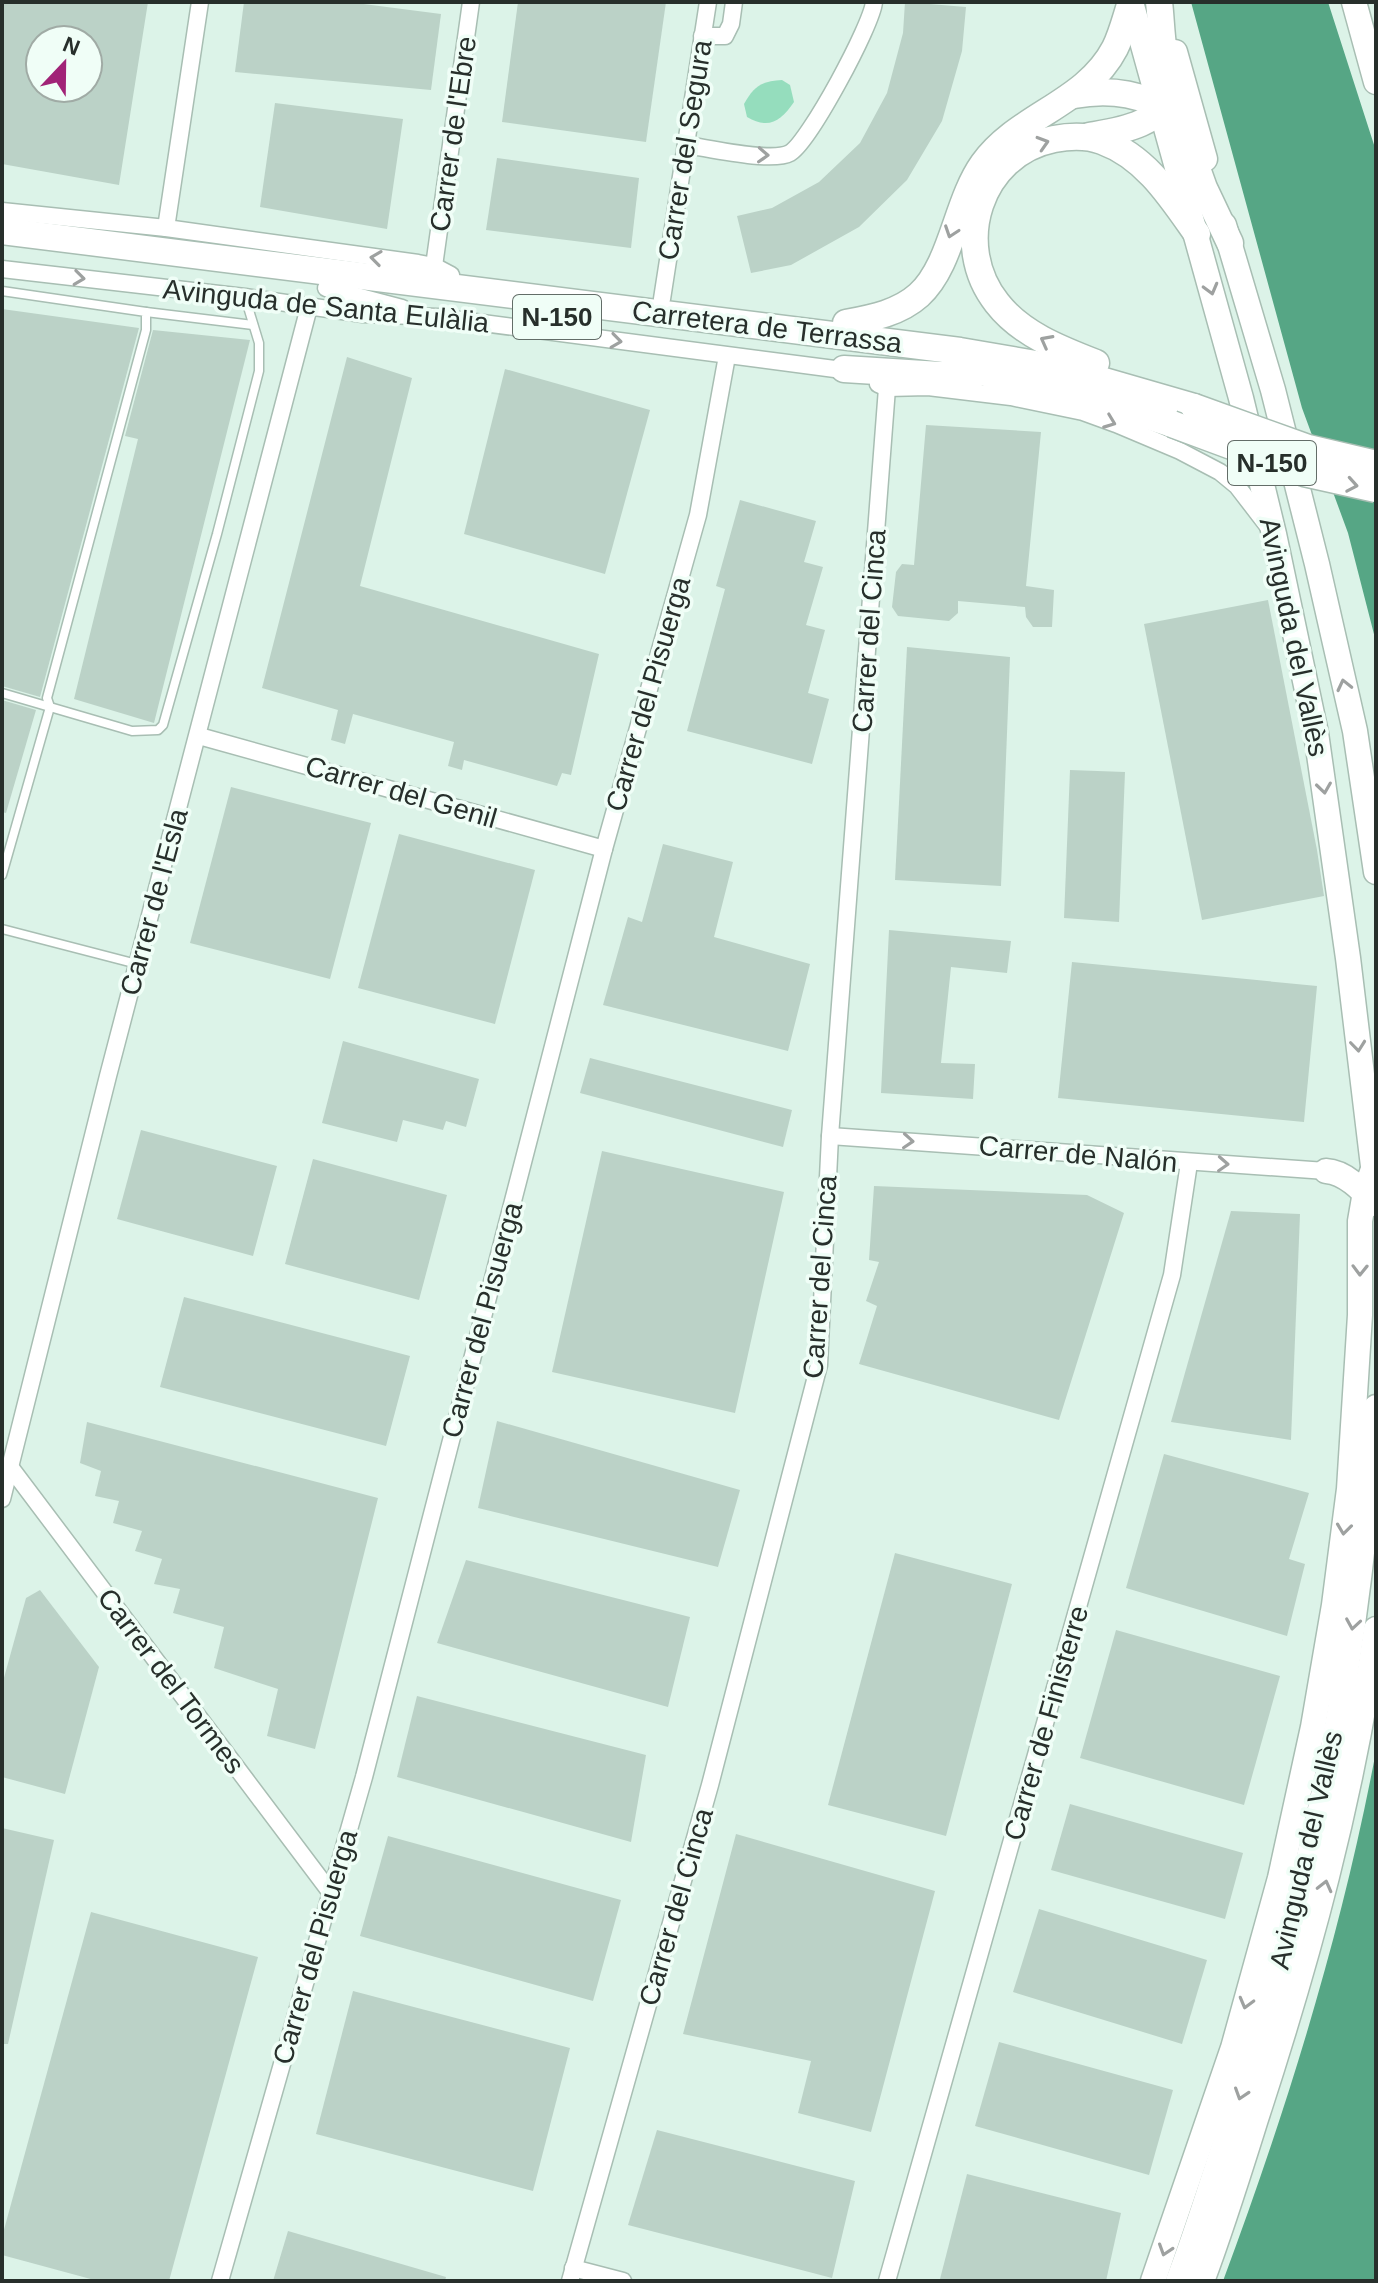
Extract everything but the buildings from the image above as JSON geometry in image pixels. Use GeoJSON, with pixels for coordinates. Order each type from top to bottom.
{"type":"FeatureCollection","features":[{"type":"Feature","properties":{"kind":"main road"},"geometry":{"type":"LineString","coordinates":[[846,323],[894,310],[922,292],[939,268],[958,211],[984,163],[1004,141],[1074,95],[1098,71],[1115,48],[1131,2]]}},
{"type":"Feature","properties":{"kind":"main road","name":"Avinguda del Vallès"},"geometry":{"type":"LineString","coordinates":[[1131,2],[1197,234],[1274,534],[1316,733],[1374,1129],[1372,1196]]}},
{"type":"Feature","properties":{"kind":"main road"},"geometry":{"type":"LineString","coordinates":[[1160,2],[1170,86],[1161,106],[1152,116],[1133,127],[1035,144],[1008,160],[987,186],[976,215],[974,246],[979,272],[998,304],[1021,326],[1084,359],[1155,387],[1194,407]]}},
{"type":"Feature","properties":{"kind":"main road","name":"Avinguda del Vallès"},"geometry":{"type":"LineString","coordinates":[[1160,2],[1273,390],[1320,579],[1355,731],[1376,872]]}},
{"type":"Feature","properties":{"kind":"main road"},"geometry":{"type":"LineString","coordinates":[[1354,2],[1375,75]]}},
{"type":"Feature","properties":{"kind":"main road"},"geometry":{"type":"LineString","coordinates":[[1074,95],[1116,91],[1178,115],[1204,188],[1230,243]]}},
{"type":"Feature","properties":{"kind":"main road"},"geometry":{"type":"LineString","coordinates":[[1085,136],[1117,148],[1145,167],[1171,196],[1197,234]]}},
{"type":"Feature","properties":{"kind":"main road","name":"Carretera de Terrassa"},"geometry":{"type":"LineString","coordinates":[[2,231],[318,297],[961,367],[1081,394],[1304,473],[1376,489]]}},
{"type":"Feature","properties":{"kind":"main road","name":"Carretera de Terrassa"},"geometry":{"type":"LineString","coordinates":[[2,248],[110,252],[385,279],[1030,362],[1098,378],[1194,407],[1308,448],[1376,464]]}},
{"type":"Feature","properties":{"kind":"main road"},"geometry":{"type":"LineString","coordinates":[[385,279],[443,270],[846,323],[967,342],[995,348],[1030,362]]}},
{"type":"Feature","properties":{"kind":"main road"},"geometry":{"type":"LineString","coordinates":[[844,369],[1005,378]]}},
{"type":"Feature","properties":{"kind":"main road"},"geometry":{"type":"LineString","coordinates":[[1153,2281],[1233,2048],[1280,1878],[1313,1727],[1334,1605],[1349,1489],[1360,1315],[1360,1221],[1372,1196],[1331,1171],[1361,1147],[1374,1129]]}},
{"type":"Feature","properties":{"kind":"main road","name":"Avinguda del Vallès"},"geometry":{"type":"LineString","coordinates":[[1178,2281],[1254,2054],[1318,1817],[1355,1610],[1376,1407]]}},
{"type":"Feature","properties":{"kind":"main road","name":"Avinguda del Vallès"},"geometry":{"type":"LineString","coordinates":[[1202,2281],[1276,2057],[1312,1934],[1360,1725],[1376,1629]]}},
{"type":"Feature","properties":{"kind":"street"},"geometry":{"type":"LineString","coordinates":[[166,228],[200,2]]}},
{"type":"Feature","properties":{"kind":"street","name":"Carrer de l'Ebre"},"geometry":{"type":"LineString","coordinates":[[443,270],[471,2]]}},
{"type":"Feature","properties":{"kind":"street","name":"Carrer del Segura"},"geometry":{"type":"LineString","coordinates":[[662,299],[708,2]]}},
{"type":"Feature","properties":{"kind":"street"},"geometry":{"type":"LineString","coordinates":[[702,36],[725,36],[731,24],[734,2]]}},
{"type":"Feature","properties":{"kind":"street"},"geometry":{"type":"LineString","coordinates":[[686,145],[751,155],[779,156],[792,152],[810,131],[824,106],[868,23],[874,2]]}},
{"type":"Feature","properties":{"kind":"street","name":"Avinguda de Santa Eulàlia"},"geometry":{"type":"LineString","coordinates":[[2,211],[166,228],[443,270]]}},
{"type":"Feature","properties":{"kind":"street","name":"Avinguda de Santa Eulàlia"},"geometry":{"type":"LineString","coordinates":[[2,269],[245,297],[318,297],[374,315],[437,317],[844,369],[887,388],[928,387],[1011,397],[1083,412],[1180,451],[1220,472],[1237,486],[1274,534]]}},
{"type":"Feature","properties":{"kind":"street","name":"Carretera de Terrassa"},"geometry":{"type":"LineString","coordinates":[[318,297],[437,317]]}},
{"type":"Feature","properties":{"kind":"street","name":"Carrer de l'Esla"},"geometry":{"type":"LineString","coordinates":[[2,1499],[138,964],[318,297]]}},
{"type":"Feature","properties":{"kind":"street","name":"Carrer del Pisuerga"},"geometry":{"type":"LineString","coordinates":[[220,2281],[364,1777],[604,849],[698,515],[727,356]]}},
{"type":"Feature","properties":{"kind":"street","name":"Carrer del Cinca"},"geometry":{"type":"LineString","coordinates":[[571,2274],[710,1785],[819,1365],[830,1136],[887,388]]}},
{"type":"Feature","properties":{"kind":"street","name":"Carrer del Genil"},"geometry":{"type":"LineString","coordinates":[[199,736],[604,849]]}},
{"type":"Feature","properties":{"kind":"street","name":"Carrer de Nalón"},"geometry":{"type":"LineString","coordinates":[[830,1136],[1331,1171]]}},
{"type":"Feature","properties":{"kind":"street","name":"Carrer de Finisterre"},"geometry":{"type":"LineString","coordinates":[[887,2281],[1172,1275],[1189,1163]]}},
{"type":"Feature","properties":{"kind":"street","name":"Carrer del Tormes"},"geometry":{"type":"LineString","coordinates":[[11,1468],[331,1893]]}},
{"type":"Feature","properties":{"kind":"street"},"geometry":{"type":"LineString","coordinates":[[571,2274],[623,2281]]}},
{"type":"Feature","properties":{"kind":"lane"},"geometry":{"type":"LineString","coordinates":[[2,291],[253,325]]}},
{"type":"Feature","properties":{"kind":"lane"},"geometry":{"type":"LineString","coordinates":[[2,693],[132,731],[158,730],[163,725],[259,371],[259,343],[245,297]]}},
{"type":"Feature","properties":{"kind":"lane"},"geometry":{"type":"LineString","coordinates":[[2,875],[50,707],[47,698],[146,330],[146,312]]}},
{"type":"Feature","properties":{"kind":"lane"},"geometry":{"type":"LineString","coordinates":[[2,929],[138,964]]}},
{"type":"Feature","properties":{"kind":"shaded area"},"geometry":{"type":"Polygon","coordinates":[[[1191,2],[1328,2],[1376,151],[1376,642],[1348,533],[1302,408],[1191,2]]]}},
{"type":"Feature","properties":{"kind":"shaded area"},"geometry":{"type":"Polygon","coordinates":[[[782,80],[790,85],[794,102],[784,114],[768,123],[747,117],[744,104],[751,93],[764,83],[782,80]]]}},
{"type":"Feature","properties":{"kind":"shaded area"},"geometry":{"type":"Polygon","coordinates":[[[1376,1751],[1376,2279],[1223,2281],[1311,2019],[1347,1886],[1376,1751]]]}}]}
